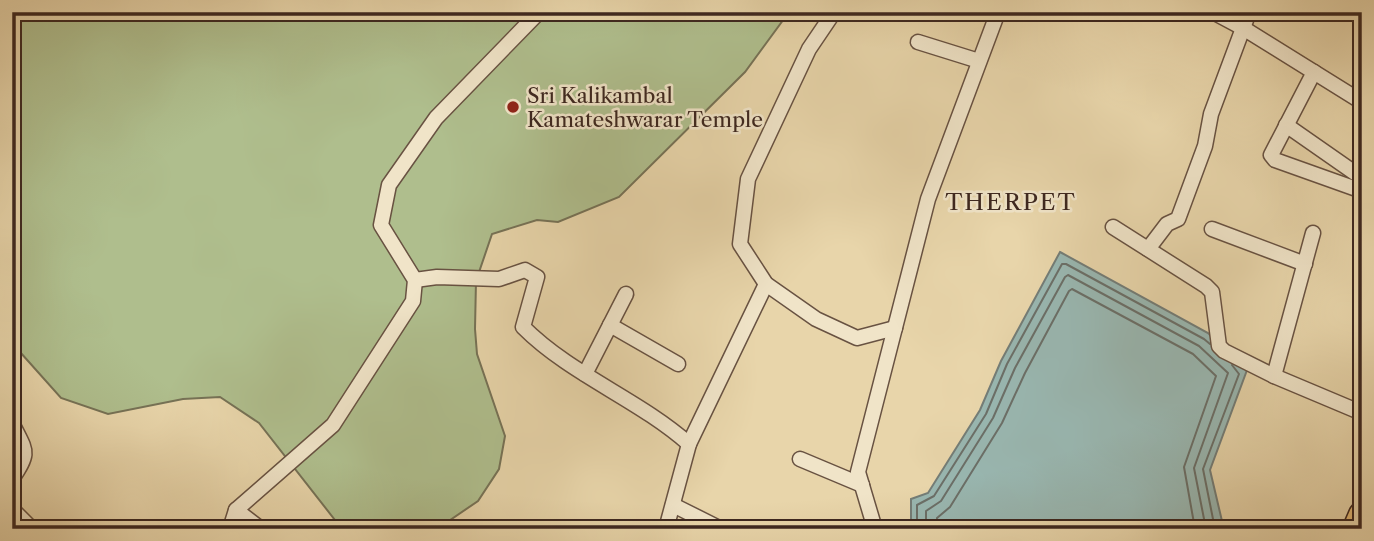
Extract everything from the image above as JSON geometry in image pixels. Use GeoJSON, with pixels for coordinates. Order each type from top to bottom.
{"type":"FeatureCollection","features":[{"type":"Feature","properties":{"kind":"highway"},"geometry":{"type":"LineString","coordinates":[[1356,529],[1362,515]]}},
{"type":"Feature","properties":{"kind":"street"},"geometry":{"type":"LineString","coordinates":[[230,529],[236,510],[333,425],[413,301],[415,280],[381,225],[389,185],[436,118],[539,12]]}},
{"type":"Feature","properties":{"kind":"street"},"geometry":{"type":"LineString","coordinates":[[834,12],[809,50],[748,179],[740,244],[766,284],[816,319],[857,338],[895,328]]}},
{"type":"Feature","properties":{"kind":"street"},"geometry":{"type":"LineString","coordinates":[[875,529],[858,472],[928,199],[998,12]]}},
{"type":"Feature","properties":{"kind":"street"},"geometry":{"type":"LineString","coordinates":[[1213,12],[1362,102]]}},
{"type":"Feature","properties":{"kind":"street"},"geometry":{"type":"LineString","coordinates":[[1148,249],[1167,224],[1178,219],[1205,146],[1211,114],[1249,12]]}},
{"type":"Feature","properties":{"kind":"street"},"geometry":{"type":"LineString","coordinates":[[918,42],[979,61]]}},
{"type":"Feature","properties":{"kind":"street"},"geometry":{"type":"LineString","coordinates":[[1314,72],[1270,155],[1275,160],[1362,191]]}},
{"type":"Feature","properties":{"kind":"street"},"geometry":{"type":"LineString","coordinates":[[1286,125],[1362,178]]}},
{"type":"Feature","properties":{"kind":"street"},"geometry":{"type":"LineString","coordinates":[[1113,227],[1212,292],[1219,346],[1224,351],[1274,376],[1362,413]]}},
{"type":"Feature","properties":{"kind":"street"},"geometry":{"type":"LineString","coordinates":[[1212,229],[1305,264]]}},
{"type":"Feature","properties":{"kind":"street"},"geometry":{"type":"LineString","coordinates":[[1274,376],[1313,233]]}},
{"type":"Feature","properties":{"kind":"street"},"geometry":{"type":"LineString","coordinates":[[415,280],[437,277],[499,279],[524,270],[537,277],[523,327],[562,361],[672,429],[689,444]]}},
{"type":"Feature","properties":{"kind":"street"},"geometry":{"type":"LineString","coordinates":[[666,529],[689,444],[766,284]]}},
{"type":"Feature","properties":{"kind":"street"},"geometry":{"type":"LineString","coordinates":[[585,374],[626,294]]}},
{"type":"Feature","properties":{"kind":"street"},"geometry":{"type":"LineString","coordinates":[[610,325],[678,364]]}},
{"type":"Feature","properties":{"kind":"street"},"geometry":{"type":"LineString","coordinates":[[12,423],[26,453],[12,479]]}},
{"type":"Feature","properties":{"kind":"street"},"geometry":{"type":"LineString","coordinates":[[800,459],[862,485]]}},
{"type":"Feature","properties":{"kind":"street"},"geometry":{"type":"LineString","coordinates":[[673,505],[721,529]]}},
{"type":"Feature","properties":{"kind":"street"},"geometry":{"type":"LineString","coordinates":[[12,509],[32,529]]}},
{"type":"Feature","properties":{"kind":"street"},"geometry":{"type":"LineString","coordinates":[[236,510],[261,529]]}},
{"type":"Feature","properties":{"kind":"green space"},"geometry":{"type":"Polygon","coordinates":[[[12,12],[789,12],[745,72],[619,197],[558,222],[537,220],[492,234],[476,281],[475,329],[477,354],[505,436],[499,469],[478,501],[437,529],[342,529],[259,423],[220,397],[183,399],[108,414],[61,398],[12,343],[12,12]]]}},
{"type":"Feature","properties":{"kind":"water"},"geometry":{"type":"Polygon","coordinates":[[[1060,252],[1208,333],[1247,370],[1210,470],[1222,521],[1221,529],[911,529],[911,499],[928,493],[980,410],[1001,361],[1060,252]]]}},
{"type":"Feature","properties":{"kind":"place","name":"Sri Kalikambal Kamateshwarar Temple"},"geometry":{"type":"Point","coordinates":[513,107]}},
{"type":"Feature","properties":{"kind":"district","name":"THERPET"},"geometry":{"type":"Point","coordinates":[1011,202]}}]}
